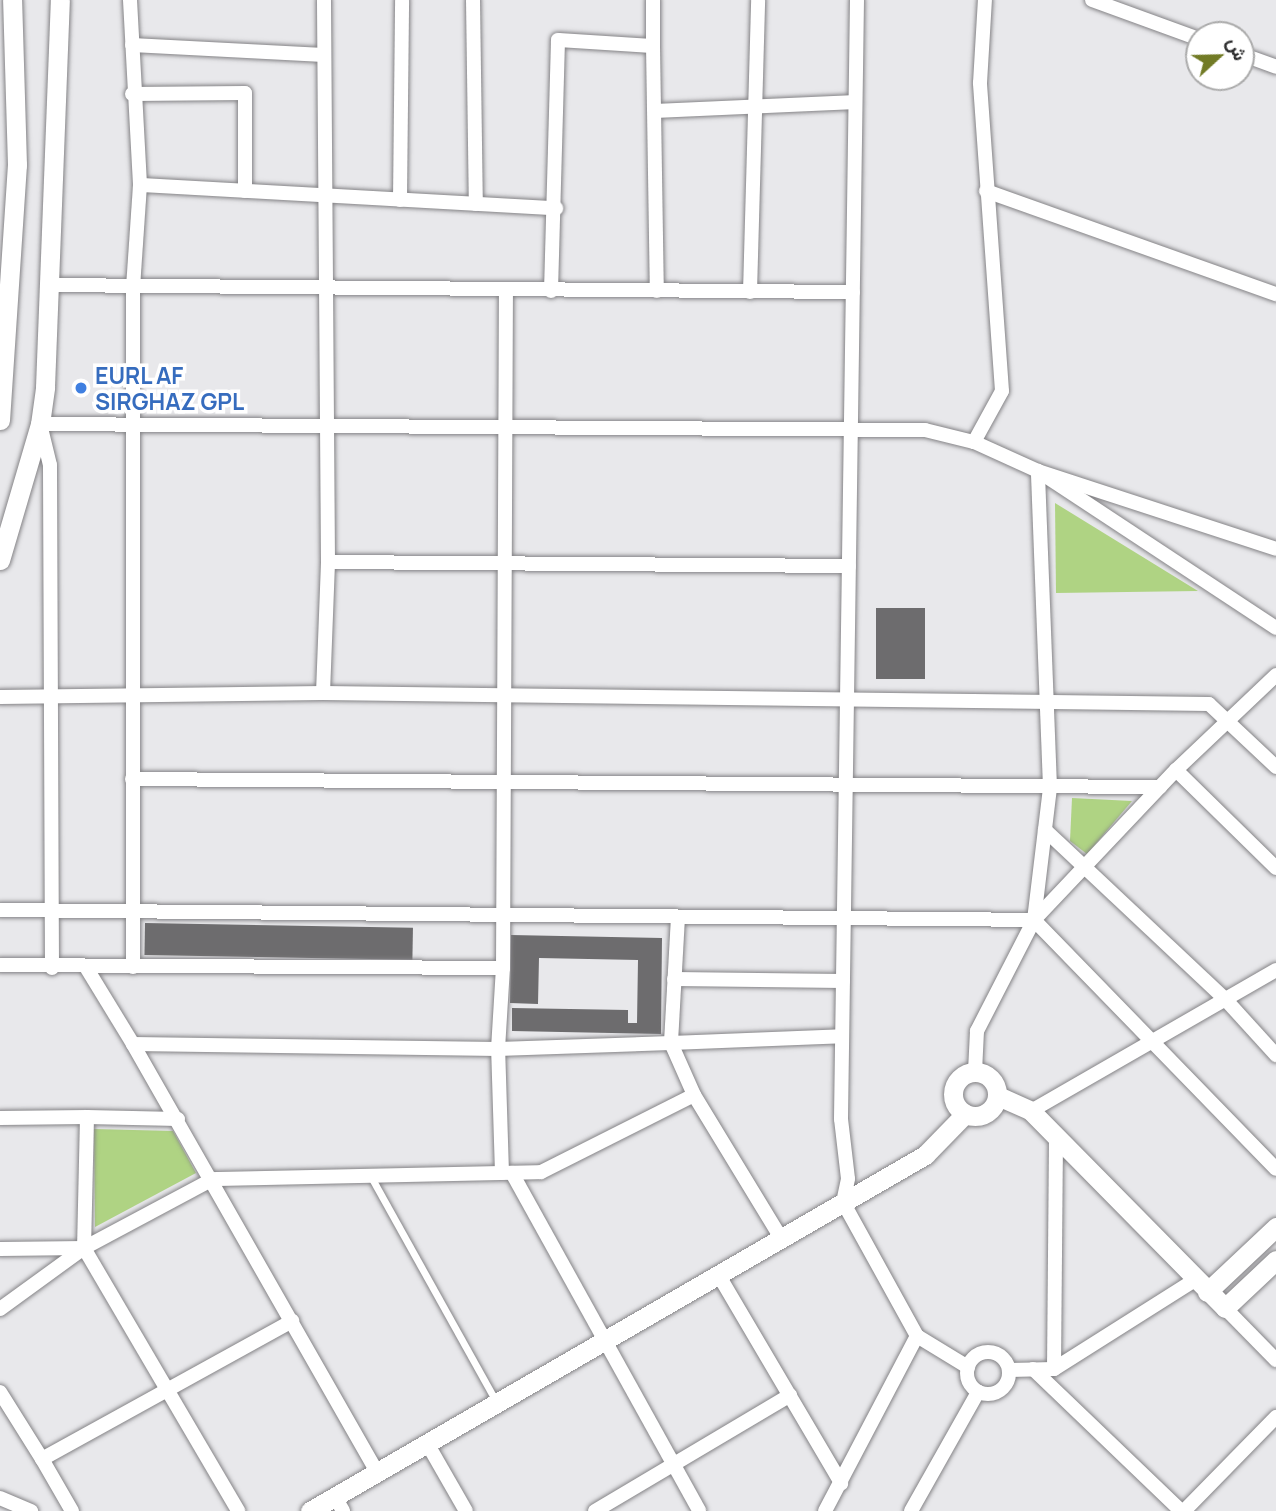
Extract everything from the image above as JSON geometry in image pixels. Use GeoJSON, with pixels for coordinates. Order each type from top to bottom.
{"type":"FeatureCollection","features":[{"type":"Feature","properties":{"kind":"street"},"geometry":{"type":"LineString","coordinates":[[0,420],[17,165],[12,0]]}},
{"type":"Feature","properties":{"kind":"street"},"geometry":{"type":"LineString","coordinates":[[0,560],[40,424],[60,0]]}},
{"type":"Feature","properties":{"kind":"street"},"geometry":{"type":"LineString","coordinates":[[130,0],[132,94],[140,185],[132,288],[133,967]]}},
{"type":"Feature","properties":{"kind":"street"},"geometry":{"type":"LineString","coordinates":[[323,694],[328,562],[323,426],[324,0]]}},
{"type":"Feature","properties":{"kind":"street"},"geometry":{"type":"LineString","coordinates":[[400,200],[402,0]]}},
{"type":"Feature","properties":{"kind":"street"},"geometry":{"type":"LineString","coordinates":[[473,0],[476,204]]}},
{"type":"Feature","properties":{"kind":"street"},"geometry":{"type":"LineString","coordinates":[[653,0],[657,291]]}},
{"type":"Feature","properties":{"kind":"street"},"geometry":{"type":"LineString","coordinates":[[750,292],[758,0]]}},
{"type":"Feature","properties":{"kind":"street"},"geometry":{"type":"LineString","coordinates":[[857,0],[841,1119],[848,1179],[843,1202],[917,1336],[968,1367]]}},
{"type":"Feature","properties":{"kind":"street"},"geometry":{"type":"LineString","coordinates":[[974,442],[1002,391],[980,83],[985,0]]}},
{"type":"Feature","properties":{"kind":"street"},"geometry":{"type":"LineString","coordinates":[[1092,0],[1185,34]]}},
{"type":"Feature","properties":{"kind":"street"},"geometry":{"type":"LineString","coordinates":[[551,291],[556,208],[558,40],[653,46]]}},
{"type":"Feature","properties":{"kind":"street"},"geometry":{"type":"LineString","coordinates":[[132,45],[324,55]]}},
{"type":"Feature","properties":{"kind":"street"},"geometry":{"type":"LineString","coordinates":[[1255,59],[1276,67]]}},
{"type":"Feature","properties":{"kind":"street"},"geometry":{"type":"LineString","coordinates":[[132,94],[245,93],[245,191]]}},
{"type":"Feature","properties":{"kind":"street"},"geometry":{"type":"LineString","coordinates":[[656,111],[855,102]]}},
{"type":"Feature","properties":{"kind":"street"},"geometry":{"type":"LineString","coordinates":[[140,185],[556,208]]}},
{"type":"Feature","properties":{"kind":"street"},"geometry":{"type":"LineString","coordinates":[[986,191],[1276,294]]}},
{"type":"Feature","properties":{"kind":"street"},"geometry":{"type":"LineString","coordinates":[[48,285],[132,288],[853,292]]}},
{"type":"Feature","properties":{"kind":"street"},"geometry":{"type":"LineString","coordinates":[[506,290],[503,968],[498,1049],[507,1173],[699,1511]]}},
{"type":"Feature","properties":{"kind":"street"},"geometry":{"type":"LineString","coordinates":[[40,424],[925,430],[974,442],[1038,471],[1276,549]]}},
{"type":"Feature","properties":{"kind":"street"},"geometry":{"type":"LineString","coordinates":[[40,424],[50,465],[54,909],[52,968]]}},
{"type":"Feature","properties":{"kind":"street"},"geometry":{"type":"LineString","coordinates":[[1038,471],[1276,628]]}},
{"type":"Feature","properties":{"kind":"street"},"geometry":{"type":"LineString","coordinates":[[1034,920],[1050,787],[1038,471]]}},
{"type":"Feature","properties":{"kind":"street"},"geometry":{"type":"LineString","coordinates":[[328,562],[849,566]]}},
{"type":"Feature","properties":{"kind":"street"},"geometry":{"type":"LineString","coordinates":[[975,1072],[976,1031],[1034,920],[1176,770],[1276,675]]}},
{"type":"Feature","properties":{"kind":"street"},"geometry":{"type":"LineString","coordinates":[[0,697],[133,699],[323,694],[504,695],[1209,704],[1276,767]]}},
{"type":"Feature","properties":{"kind":"street"},"geometry":{"type":"LineString","coordinates":[[1176,770],[1276,868]]}},
{"type":"Feature","properties":{"kind":"street"},"geometry":{"type":"LineString","coordinates":[[132,779],[846,782],[1160,788]]}},
{"type":"Feature","properties":{"kind":"street"},"geometry":{"type":"LineString","coordinates":[[1045,830],[1225,999],[1276,1055]]}},
{"type":"Feature","properties":{"kind":"street"},"geometry":{"type":"LineString","coordinates":[[0,910],[502,919],[844,915],[1034,920],[1276,1169]]}},
{"type":"Feature","properties":{"kind":"street"},"geometry":{"type":"LineString","coordinates":[[678,917],[671,1044],[694,1095],[781,1238]]}},
{"type":"Feature","properties":{"kind":"street"},"geometry":{"type":"LineString","coordinates":[[0,965],[52,968],[503,968]]}},
{"type":"Feature","properties":{"kind":"street"},"geometry":{"type":"LineString","coordinates":[[86,967],[213,1179],[377,1472]]}},
{"type":"Feature","properties":{"kind":"street"},"geometry":{"type":"LineString","coordinates":[[1031,1111],[1276,970]]}},
{"type":"Feature","properties":{"kind":"street"},"geometry":{"type":"LineString","coordinates":[[674,979],[843,981]]}},
{"type":"Feature","properties":{"kind":"street"},"geometry":{"type":"LineString","coordinates":[[133,1044],[498,1049],[842,1036]]}},
{"type":"Feature","properties":{"kind":"street"},"geometry":{"type":"LineString","coordinates":[[965,1114],[955,1103],[954,1089],[961,1077],[975,1072],[994,1082],[998,1096],[1031,1111],[1276,1360]]}},
{"type":"Feature","properties":{"kind":"street"},"geometry":{"type":"LineString","coordinates":[[0,1309],[84,1248],[213,1179],[541,1172],[694,1095]]}},
{"type":"Feature","properties":{"kind":"street"},"geometry":{"type":"LineString","coordinates":[[310,1511],[339,1504],[377,1472],[925,1155],[965,1114],[986,1114],[998,1096]]}},
{"type":"Feature","properties":{"kind":"street"},"geometry":{"type":"LineString","coordinates":[[87,1117],[84,1248],[238,1511]]}},
{"type":"Feature","properties":{"kind":"street"},"geometry":{"type":"LineString","coordinates":[[0,1118],[178,1119]]}},
{"type":"Feature","properties":{"kind":"street"},"geometry":{"type":"LineString","coordinates":[[1054,1369],[1056,1135]]}},
{"type":"Feature","properties":{"kind":"street"},"geometry":{"type":"LineString","coordinates":[[1009,1370],[1054,1369],[1201,1286],[1276,1227]]}},
{"type":"Feature","properties":{"kind":"street"},"geometry":{"type":"LineString","coordinates":[[0,1249],[84,1248]]}},
{"type":"Feature","properties":{"kind":"street"},"geometry":{"type":"LineString","coordinates":[[1225,1308],[1276,1260]]}},
{"type":"Feature","properties":{"kind":"street"},"geometry":{"type":"LineString","coordinates":[[718,1275],[841,1483]]}},
{"type":"Feature","properties":{"kind":"street"},"geometry":{"type":"LineString","coordinates":[[42,1459],[292,1321]]}},
{"type":"Feature","properties":{"kind":"street"},"geometry":{"type":"LineString","coordinates":[[825,1511],[917,1336]]}},
{"type":"Feature","properties":{"kind":"street"},"geometry":{"type":"LineString","coordinates":[[990,1352],[1003,1358],[1009,1370],[1007,1383],[998,1392],[978,1392],[968,1381],[968,1367],[976,1356],[990,1352]]}},
{"type":"Feature","properties":{"kind":"street"},"geometry":{"type":"LineString","coordinates":[[1033,1369],[1183,1511],[1276,1417]]}},
{"type":"Feature","properties":{"kind":"street"},"geometry":{"type":"LineString","coordinates":[[0,1392],[72,1511]]}},
{"type":"Feature","properties":{"kind":"street"},"geometry":{"type":"LineString","coordinates":[[911,1511],[978,1392]]}},
{"type":"Feature","properties":{"kind":"street"},"geometry":{"type":"LineString","coordinates":[[595,1511],[790,1395]]}},
{"type":"Feature","properties":{"kind":"street"},"geometry":{"type":"LineString","coordinates":[[427,1443],[466,1511]]}},
{"type":"Feature","properties":{"kind":"street"},"geometry":{"type":"LineString","coordinates":[[0,1498],[31,1511]]}},
{"type":"Feature","properties":{"kind":"lane"},"geometry":{"type":"LineString","coordinates":[[370,1174],[497,1403]]}},
{"type":"Feature","properties":{"kind":"green space"},"geometry":{"type":"Polygon","coordinates":[[[1055,503],[1198,591],[1056,593],[1055,503]]]}},
{"type":"Feature","properties":{"kind":"green space"},"geometry":{"type":"Polygon","coordinates":[[[1072,798],[1132,801],[1087,854],[1070,841],[1072,798]]]}},
{"type":"Feature","properties":{"kind":"green space"},"geometry":{"type":"Polygon","coordinates":[[[94,1129],[173,1131],[196,1173],[95,1227],[94,1129]]]}},
{"type":"Feature","properties":{"kind":"building"},"geometry":{"type":"Polygon","coordinates":[[[876,608],[925,608],[925,679],[876,679],[876,608]]]}},
{"type":"Feature","properties":{"kind":"building"},"geometry":{"type":"Polygon","coordinates":[[[145,923],[413,928],[412,960],[144,955],[145,923]]]}},
{"type":"Feature","properties":{"kind":"building"},"geometry":{"type":"Polygon","coordinates":[[[511,935],[662,938],[661,1034],[512,1031],[512,1008],[628,1010],[628,1023],[637,1023],[638,960],[539,958],[538,1004],[510,1003],[511,935]]]}},
{"type":"Feature","properties":{"kind":"place","name":"EURL AF SIRGHAZ GPL"},"geometry":{"type":"Point","coordinates":[81,388]}}]}
